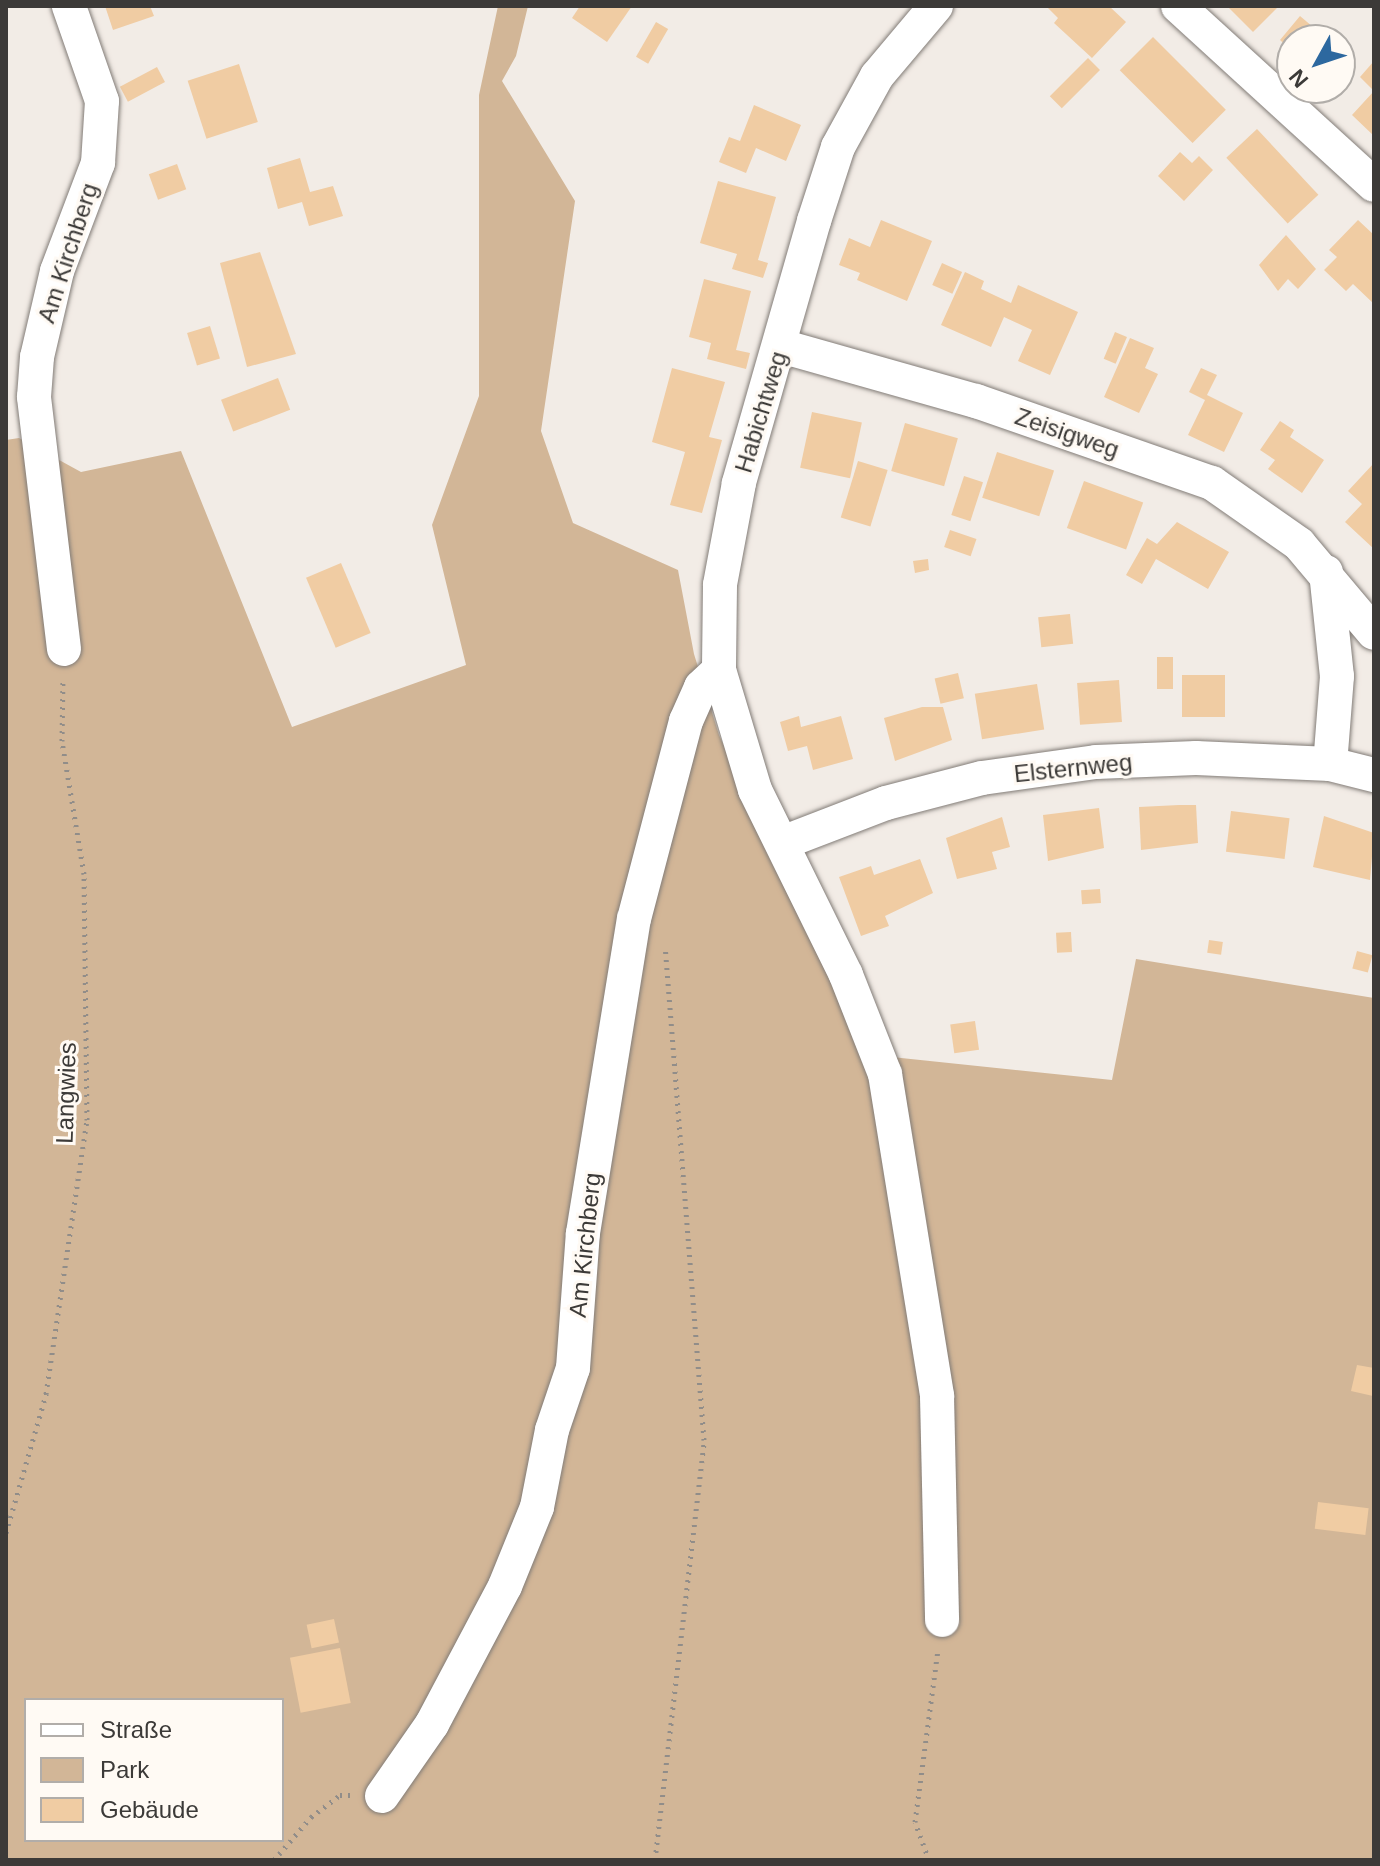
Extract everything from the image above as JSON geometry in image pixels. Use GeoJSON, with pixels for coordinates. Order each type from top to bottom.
{"type":"FeatureCollection","features":[{"type":"Feature","properties":{"kind":"street","name":"Am Kirchberg"},"geometry":{"type":"LineString","coordinates":[[64,649],[34,397],[37,357],[57,271],[98,163],[102,101],[69,6]]}},
{"type":"Feature","properties":{"kind":"street","name":"Habichtweg"},"geometry":{"type":"LineString","coordinates":[[936,6],[877,76],[838,147],[739,483],[720,585],[719,670],[731,723],[782,843],[873,1034],[885,1074],[937,1396],[942,1620]]}},
{"type":"Feature","properties":{"kind":"street"},"geometry":{"type":"LineString","coordinates":[[1178,6],[1374,185]]}},
{"type":"Feature","properties":{"kind":"street","name":"Zeisigweg"},"geometry":{"type":"LineString","coordinates":[[781,346],[976,401],[1212,483],[1264,514],[1326,572],[1374,633]]}},
{"type":"Feature","properties":{"kind":"street"},"geometry":{"type":"LineString","coordinates":[[1326,572],[1337,676],[1330,764]]}},
{"type":"Feature","properties":{"kind":"street","name":"Am Kirchberg"},"geometry":{"type":"LineString","coordinates":[[382,1796],[432,1724],[505,1586],[537,1507],[573,1368],[583,1233],[634,919],[686,721],[701,687],[719,670]]}},
{"type":"Feature","properties":{"kind":"street","name":"Elsternweg"},"geometry":{"type":"LineString","coordinates":[[782,843],[886,803],[982,778],[1096,762],[1196,758],[1330,764],[1374,775]]}},
{"type":"Feature","properties":{"kind":"path","name":"Langwies"},"geometry":{"type":"LineString","coordinates":[[6,1533],[46,1394],[87,1120],[84,874],[62,741],[64,649]]}},
{"type":"Feature","properties":{"kind":"path"},"geometry":{"type":"LineString","coordinates":[[655,1860],[704,1440],[664,939]]}},
{"type":"Feature","properties":{"kind":"path"},"geometry":{"type":"LineString","coordinates":[[929,1860],[915,1822],[942,1620]]}},
{"type":"Feature","properties":{"kind":"path"},"geometry":{"type":"LineString","coordinates":[[274,1860],[340,1795],[382,1796]]}},
{"type":"Feature","properties":{"kind":"green space"},"geometry":{"type":"Polygon","coordinates":[[[498,6],[528,6],[516,56],[502,81],[575,201],[541,431],[573,523],[678,570],[694,654],[719,735],[863,1054],[1112,1080],[1136,959],[1374,998],[1374,1860],[6,1860],[6,440],[19,438],[81,472],[181,451],[292,727],[466,665],[432,525],[479,396],[479,95],[498,6]]]}},
{"type":"Feature","properties":{"kind":"building"},"geometry":{"type":"Polygon","coordinates":[[[105,6],[150,6],[154,16],[113,30],[105,6]]]}},
{"type":"Feature","properties":{"kind":"building"},"geometry":{"type":"Polygon","coordinates":[[[580,6],[632,6],[607,42],[572,18],[580,6]]]}},
{"type":"Feature","properties":{"kind":"building"},"geometry":{"type":"Polygon","coordinates":[[[1046,6],[1109,6],[1126,22],[1092,58],[1054,23],[1058,18],[1046,6]]]}},
{"type":"Feature","properties":{"kind":"building"},"geometry":{"type":"Polygon","coordinates":[[[1227,6],[1279,6],[1253,32],[1227,6]]]}},
{"type":"Feature","properties":{"kind":"building"},"geometry":{"type":"Polygon","coordinates":[[[1300,16],[1309,24],[1293,24],[1300,16]]]}},
{"type":"Feature","properties":{"kind":"building"},"geometry":{"type":"Polygon","coordinates":[[[656,22],[668,29],[648,64],[636,57],[656,22]]]}},
{"type":"Feature","properties":{"kind":"building"},"geometry":{"type":"Polygon","coordinates":[[[1153,37],[1226,110],[1193,143],[1120,70],[1153,37]]]}},
{"type":"Feature","properties":{"kind":"building"},"geometry":{"type":"Polygon","coordinates":[[[1088,58],[1100,70],[1062,108],[1050,96],[1088,58]]]}},
{"type":"Feature","properties":{"kind":"building"},"geometry":{"type":"Polygon","coordinates":[[[1374,61],[1374,91],[1360,77],[1374,61]]]}},
{"type":"Feature","properties":{"kind":"building"},"geometry":{"type":"Polygon","coordinates":[[[239,64],[258,122],[206,139],[188,81],[239,64]]]}},
{"type":"Feature","properties":{"kind":"building"},"geometry":{"type":"Polygon","coordinates":[[[157,67],[165,82],[128,102],[120,87],[157,67]]]}},
{"type":"Feature","properties":{"kind":"building"},"geometry":{"type":"Polygon","coordinates":[[[1374,91],[1374,136],[1352,115],[1374,91]]]}},
{"type":"Feature","properties":{"kind":"building"},"geometry":{"type":"Polygon","coordinates":[[[754,105],[801,125],[786,161],[756,148],[746,173],[719,162],[729,137],[740,141],[754,105]]]}},
{"type":"Feature","properties":{"kind":"building"},"geometry":{"type":"Polygon","coordinates":[[[1257,129],[1318,195],[1288,223],[1226,158],[1257,129]]]}},
{"type":"Feature","properties":{"kind":"building"},"geometry":{"type":"Polygon","coordinates":[[[1180,152],[1192,163],[1199,156],[1213,170],[1184,201],[1158,176],[1180,152]]]}},
{"type":"Feature","properties":{"kind":"building"},"geometry":{"type":"Polygon","coordinates":[[[300,158],[310,192],[333,186],[343,216],[309,226],[302,202],[278,209],[267,168],[300,158]]]}},
{"type":"Feature","properties":{"kind":"building"},"geometry":{"type":"Polygon","coordinates":[[[177,164],[186,189],[158,200],[149,174],[177,164]]]}},
{"type":"Feature","properties":{"kind":"building"},"geometry":{"type":"Polygon","coordinates":[[[718,181],[776,197],[758,260],[768,263],[763,278],[732,269],[737,254],[700,243],[718,181]]]}},
{"type":"Feature","properties":{"kind":"building"},"geometry":{"type":"Polygon","coordinates":[[[881,220],[932,241],[907,301],[857,280],[860,273],[839,265],[849,238],[870,247],[881,220]]]}},
{"type":"Feature","properties":{"kind":"building"},"geometry":{"type":"Polygon","coordinates":[[[1358,220],[1374,235],[1374,304],[1353,284],[1346,291],[1324,270],[1337,257],[1329,250],[1358,220]]]}},
{"type":"Feature","properties":{"kind":"building"},"geometry":{"type":"Polygon","coordinates":[[[1286,235],[1316,269],[1298,289],[1288,279],[1278,291],[1259,265],[1286,235]]]}},
{"type":"Feature","properties":{"kind":"building"},"geometry":{"type":"Polygon","coordinates":[[[260,252],[296,354],[247,367],[220,263],[260,252]]]}},
{"type":"Feature","properties":{"kind":"building"},"geometry":{"type":"Polygon","coordinates":[[[942,263],[962,272],[952,294],[932,285],[942,263]]]}},
{"type":"Feature","properties":{"kind":"building"},"geometry":{"type":"Polygon","coordinates":[[[965,272],[984,281],[981,289],[1011,303],[1018,285],[1078,312],[1050,375],[1018,361],[1032,330],[1004,317],[991,347],[941,325],[965,272]]]}},
{"type":"Feature","properties":{"kind":"building"},"geometry":{"type":"Polygon","coordinates":[[[704,279],[751,291],[736,350],[750,353],[746,369],[707,359],[711,343],[689,337],[704,279]]]}},
{"type":"Feature","properties":{"kind":"building"},"geometry":{"type":"Polygon","coordinates":[[[210,326],[220,359],[197,366],[187,333],[210,326]]]}},
{"type":"Feature","properties":{"kind":"building"},"geometry":{"type":"Polygon","coordinates":[[[1115,332],[1127,337],[1116,364],[1104,359],[1115,332]]]}},
{"type":"Feature","properties":{"kind":"building"},"geometry":{"type":"Polygon","coordinates":[[[1130,338],[1154,348],[1145,368],[1158,374],[1139,413],[1104,397],[1130,338]]]}},
{"type":"Feature","properties":{"kind":"building"},"geometry":{"type":"Polygon","coordinates":[[[672,368],[725,382],[709,437],[722,440],[702,513],[670,505],[685,452],[652,442],[672,368]]]}},
{"type":"Feature","properties":{"kind":"building"},"geometry":{"type":"Polygon","coordinates":[[[1201,368],[1217,375],[1207,395],[1243,413],[1224,452],[1188,435],[1205,400],[1189,392],[1201,368]]]}},
{"type":"Feature","properties":{"kind":"building"},"geometry":{"type":"Polygon","coordinates":[[[278,378],[290,410],[233,432],[221,400],[278,378]]]}},
{"type":"Feature","properties":{"kind":"building"},"geometry":{"type":"Polygon","coordinates":[[[812,412],[862,423],[850,478],[800,468],[812,412]]]}},
{"type":"Feature","properties":{"kind":"building"},"geometry":{"type":"Polygon","coordinates":[[[1280,421],[1294,430],[1290,437],[1324,460],[1302,493],[1268,469],[1275,460],[1260,450],[1280,421]]]}},
{"type":"Feature","properties":{"kind":"building"},"geometry":{"type":"Polygon","coordinates":[[[905,423],[958,438],[944,486],[891,471],[905,423]]]}},
{"type":"Feature","properties":{"kind":"building"},"geometry":{"type":"Polygon","coordinates":[[[997,452],[1054,471],[1039,516],[982,498],[997,452]]]}},
{"type":"Feature","properties":{"kind":"building"},"geometry":{"type":"Polygon","coordinates":[[[858,461],[888,470],[870,526],[841,517],[858,461]]]}},
{"type":"Feature","properties":{"kind":"building"},"geometry":{"type":"Polygon","coordinates":[[[1374,463],[1374,549],[1345,522],[1362,504],[1348,491],[1374,463]]]}},
{"type":"Feature","properties":{"kind":"building"},"geometry":{"type":"Polygon","coordinates":[[[964,476],[983,482],[970,521],[951,515],[964,476]]]}},
{"type":"Feature","properties":{"kind":"building"},"geometry":{"type":"Polygon","coordinates":[[[1084,481],[1143,503],[1126,550],[1067,528],[1084,481]]]}},
{"type":"Feature","properties":{"kind":"building"},"geometry":{"type":"Polygon","coordinates":[[[1177,522],[1229,552],[1208,589],[1156,559],[1142,584],[1126,575],[1147,538],[1157,544],[1177,522]]]}},
{"type":"Feature","properties":{"kind":"building"},"geometry":{"type":"Polygon","coordinates":[[[950,530],[976,539],[971,556],[944,547],[950,530]]]}},
{"type":"Feature","properties":{"kind":"building"},"geometry":{"type":"Polygon","coordinates":[[[928,559],[929,570],[915,573],[913,561],[928,559]]]}},
{"type":"Feature","properties":{"kind":"building"},"geometry":{"type":"Polygon","coordinates":[[[341,563],[371,633],[336,648],[306,578],[341,563]]]}},
{"type":"Feature","properties":{"kind":"building"},"geometry":{"type":"Polygon","coordinates":[[[1070,614],[1073,644],[1041,647],[1038,617],[1070,614]]]}},
{"type":"Feature","properties":{"kind":"building"},"geometry":{"type":"Polygon","coordinates":[[[1157,657],[1173,657],[1173,689],[1157,689],[1157,657]]]}},
{"type":"Feature","properties":{"kind":"building"},"geometry":{"type":"Polygon","coordinates":[[[958,673],[964,698],[940,704],[935,678],[958,673]]]}},
{"type":"Feature","properties":{"kind":"building"},"geometry":{"type":"Polygon","coordinates":[[[1182,675],[1225,675],[1225,717],[1182,717],[1182,675]]]}},
{"type":"Feature","properties":{"kind":"building"},"geometry":{"type":"Polygon","coordinates":[[[1119,680],[1122,722],[1080,725],[1077,683],[1119,680]]]}},
{"type":"Feature","properties":{"kind":"building"},"geometry":{"type":"Polygon","coordinates":[[[1037,684],[1044,729],[982,739],[975,694],[1037,684]]]}},
{"type":"Feature","properties":{"kind":"building"},"geometry":{"type":"Polygon","coordinates":[[[922,707],[943,707],[952,740],[895,761],[884,718],[922,707]]]}},
{"type":"Feature","properties":{"kind":"building"},"geometry":{"type":"Polygon","coordinates":[[[799,716],[801,727],[841,716],[853,759],[813,770],[807,746],[788,751],[780,722],[799,716]]]}},
{"type":"Feature","properties":{"kind":"building"},"geometry":{"type":"Polygon","coordinates":[[[1196,805],[1198,843],[1141,850],[1139,807],[1196,805]]]}},
{"type":"Feature","properties":{"kind":"building"},"geometry":{"type":"Polygon","coordinates":[[[1099,808],[1104,848],[1048,861],[1043,815],[1099,808]]]}},
{"type":"Feature","properties":{"kind":"building"},"geometry":{"type":"Polygon","coordinates":[[[1231,811],[1290,818],[1285,859],[1226,852],[1231,811]]]}},
{"type":"Feature","properties":{"kind":"building"},"geometry":{"type":"Polygon","coordinates":[[[1324,816],[1374,833],[1370,880],[1313,867],[1324,816]]]}},
{"type":"Feature","properties":{"kind":"building"},"geometry":{"type":"Polygon","coordinates":[[[1002,817],[1010,847],[992,852],[997,869],[957,879],[946,838],[1002,817]]]}},
{"type":"Feature","properties":{"kind":"building"},"geometry":{"type":"Polygon","coordinates":[[[920,859],[933,893],[885,916],[889,926],[861,936],[839,877],[871,866],[874,875],[920,859]]]}},
{"type":"Feature","properties":{"kind":"building"},"geometry":{"type":"Polygon","coordinates":[[[1100,889],[1101,903],[1082,904],[1081,890],[1100,889]]]}},
{"type":"Feature","properties":{"kind":"building"},"geometry":{"type":"Polygon","coordinates":[[[1071,932],[1072,952],[1057,953],[1056,933],[1071,932]]]}},
{"type":"Feature","properties":{"kind":"building"},"geometry":{"type":"Polygon","coordinates":[[[1209,940],[1223,942],[1221,955],[1207,953],[1209,940]]]}},
{"type":"Feature","properties":{"kind":"building"},"geometry":{"type":"Polygon","coordinates":[[[1357,951],[1372,955],[1368,973],[1352,968],[1357,951]]]}},
{"type":"Feature","properties":{"kind":"building"},"geometry":{"type":"Polygon","coordinates":[[[975,1021],[979,1050],[954,1053],[950,1024],[975,1021]]]}},
{"type":"Feature","properties":{"kind":"building"},"geometry":{"type":"Polygon","coordinates":[[[1357,1365],[1374,1368],[1373,1396],[1351,1391],[1357,1365]]]}},
{"type":"Feature","properties":{"kind":"building"},"geometry":{"type":"Polygon","coordinates":[[[1318,1502],[1369,1508],[1365,1535],[1315,1529],[1318,1502]]]}},
{"type":"Feature","properties":{"kind":"building"},"geometry":{"type":"Polygon","coordinates":[[[334,1619],[339,1642],[312,1648],[307,1625],[334,1619]]]}},
{"type":"Feature","properties":{"kind":"building"},"geometry":{"type":"Polygon","coordinates":[[[340,1648],[351,1703],[301,1713],[290,1658],[340,1648]]]}}]}
